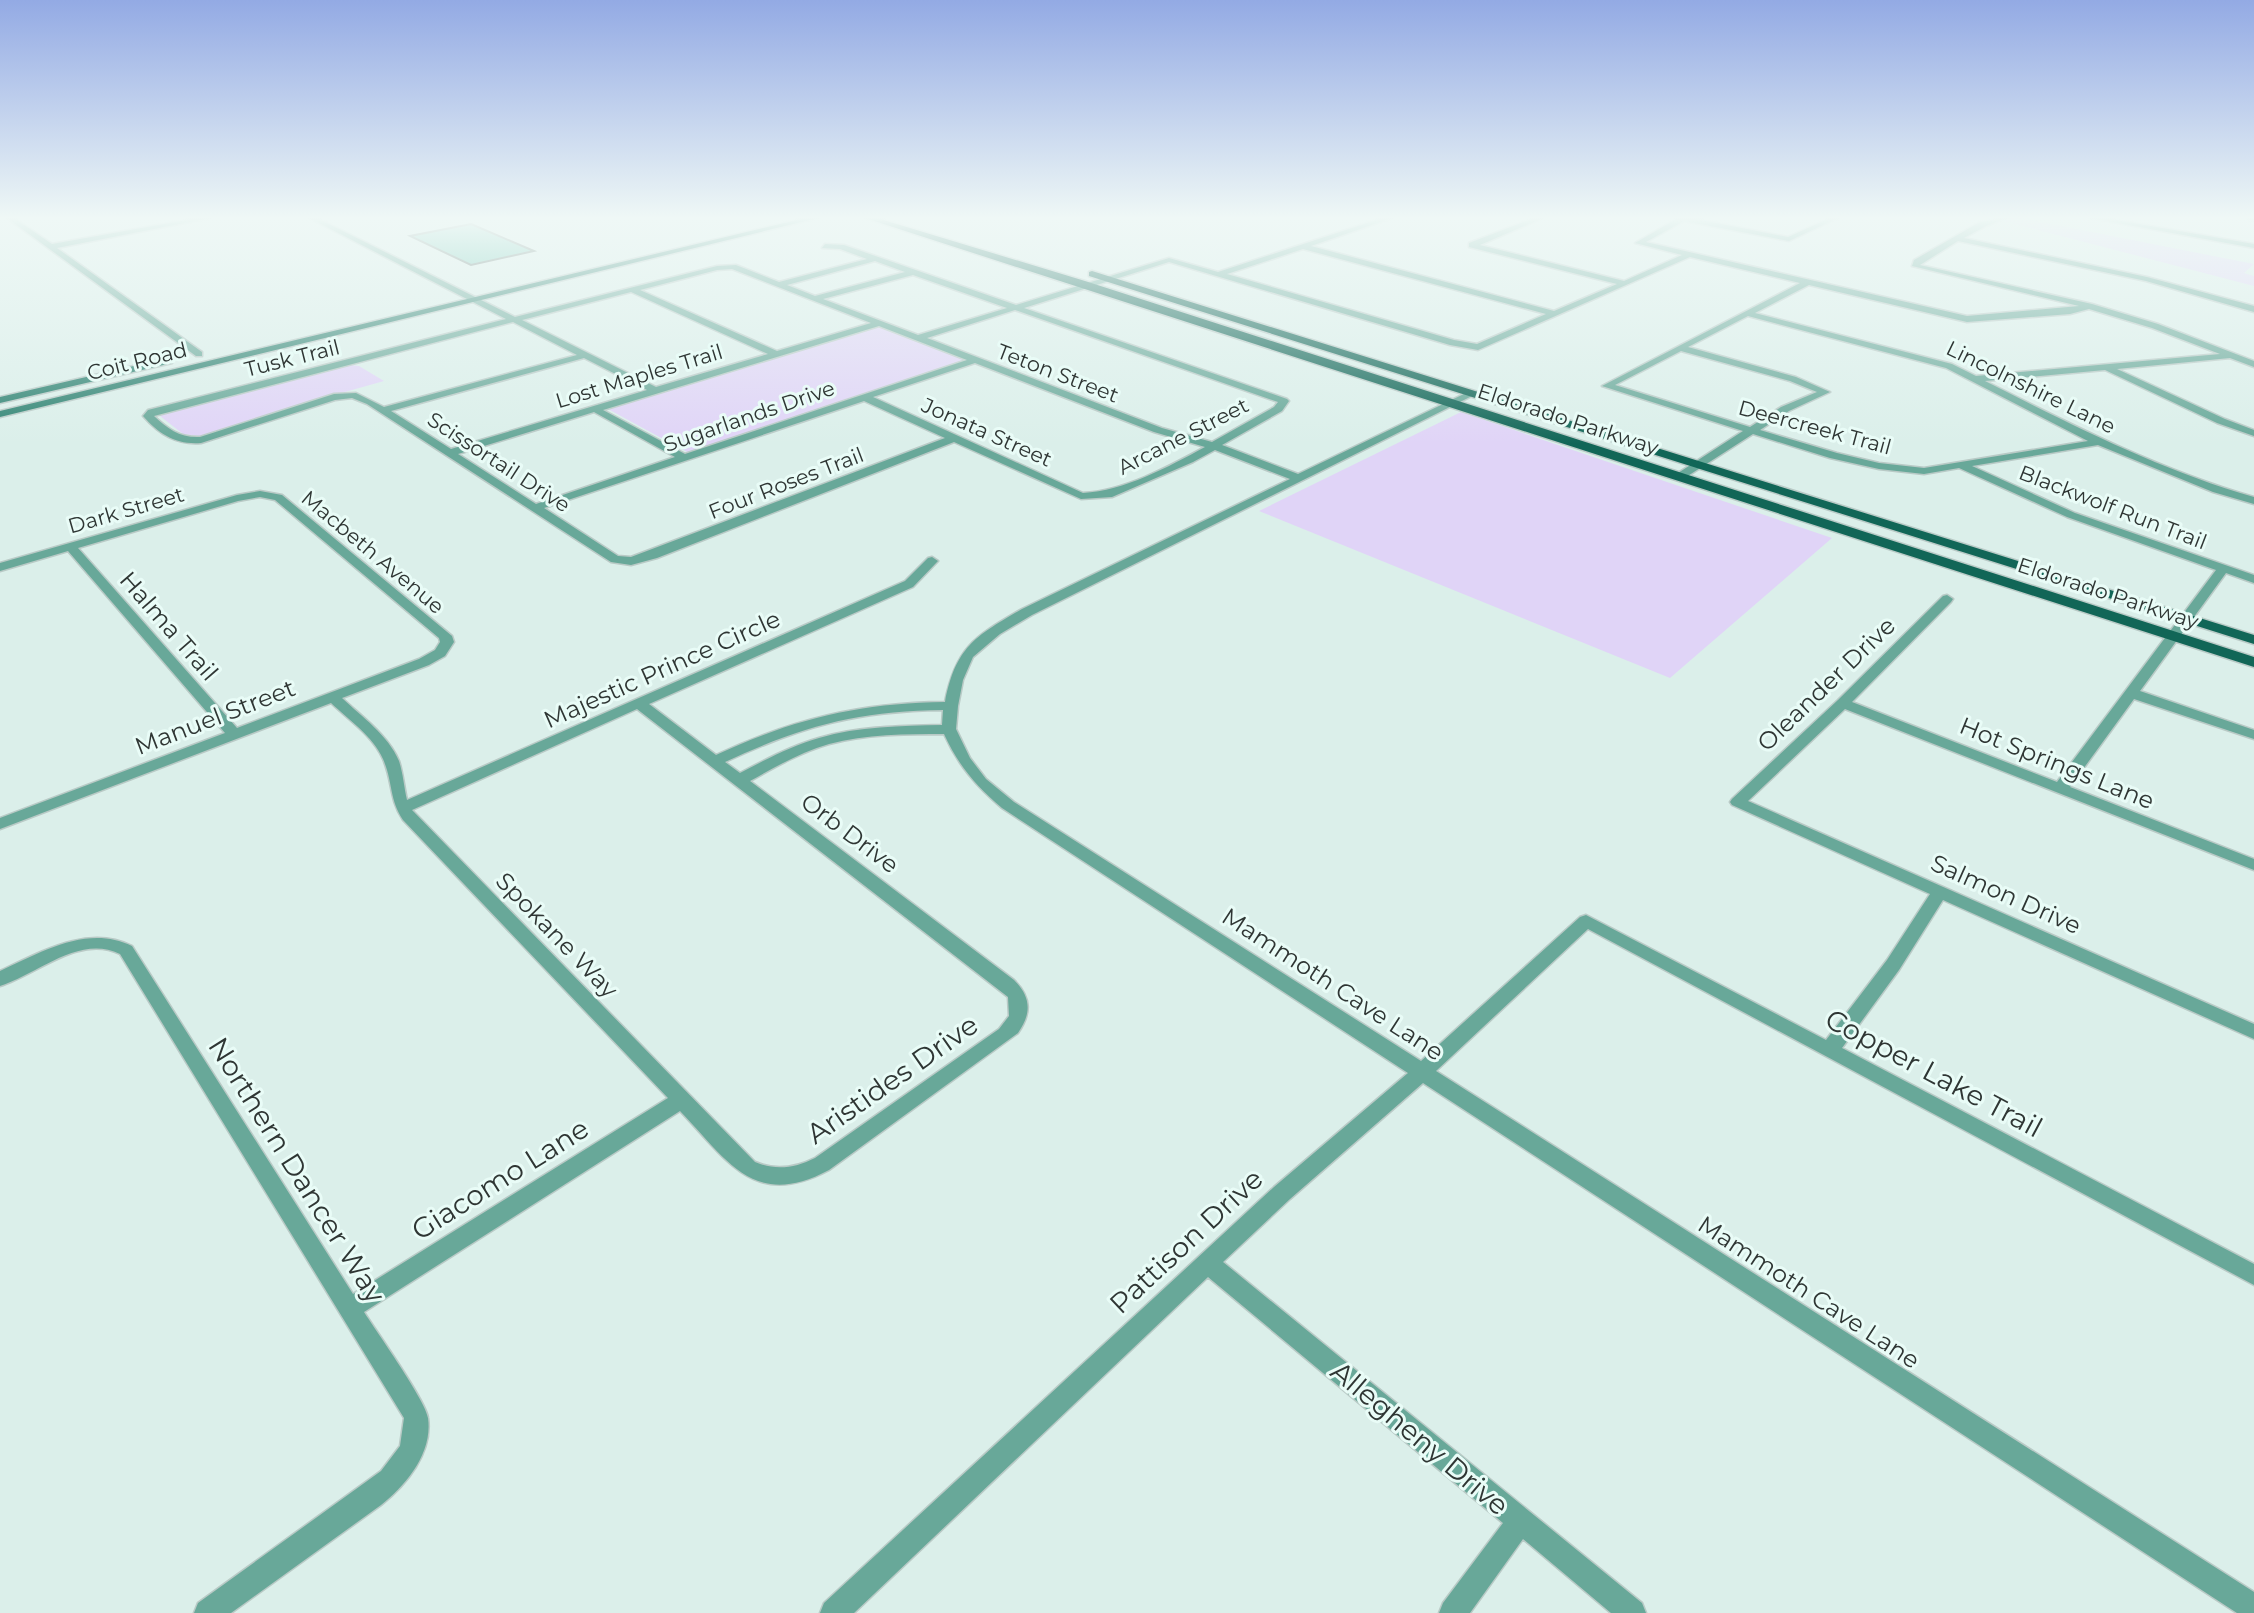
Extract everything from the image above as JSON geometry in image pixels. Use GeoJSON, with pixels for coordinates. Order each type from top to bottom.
{"type":"FeatureCollection","features":[{"type":"Feature","properties":{"kind":"main road","name":"Coit Road"},"geometry":{"type":"LineString","coordinates":[[290,332],[456,293]]}},
{"type":"Feature","properties":{"kind":"main road","name":"Coit Road"},"geometry":{"type":"LineString","coordinates":[[470,293],[475,294]]}},
{"type":"Feature","properties":{"kind":"main road","name":"Coit Road"},"geometry":{"type":"LineString","coordinates":[[0,414],[478,293]]}},
{"type":"Feature","properties":{"kind":"main road","name":"Eldorado Parkway"},"geometry":{"type":"LineString","coordinates":[[1115,293],[1462,399],[1696,466],[2254,640]]}},
{"type":"Feature","properties":{"kind":"main road","name":"Eldorado Parkway"},"geometry":{"type":"LineString","coordinates":[[1150,293],[1462,399],[1679,477],[2254,662]]}},
{"type":"Feature","properties":{"kind":"main road","name":"Coit Road"},"geometry":{"type":"LineString","coordinates":[[0,400],[212,351]]}},
{"type":"Feature","properties":{"kind":"street"},"geometry":{"type":"LineString","coordinates":[[114,293],[198,354]]}},
{"type":"Feature","properties":{"kind":"street","name":"Tusk Trail"},"geometry":{"type":"LineString","coordinates":[[187,442],[176,439],[161,429],[148,416],[152,412],[614,293]]}},
{"type":"Feature","properties":{"kind":"street"},"geometry":{"type":"LineString","coordinates":[[641,293],[777,354]]}},
{"type":"Feature","properties":{"kind":"street","name":"Teton Street"},"geometry":{"type":"LineString","coordinates":[[802,293],[1158,430],[1300,479]]}},
{"type":"Feature","properties":{"kind":"street"},"geometry":{"type":"LineString","coordinates":[[816,299],[837,293]]}},
{"type":"Feature","properties":{"kind":"street"},"geometry":{"type":"LineString","coordinates":[[977,293],[1017,307]]}},
{"type":"Feature","properties":{"kind":"street"},"geometry":{"type":"LineString","coordinates":[[918,338],[1061,293]]}},
{"type":"Feature","properties":{"kind":"street"},"geometry":{"type":"LineString","coordinates":[[1285,293],[1453,343],[1475,347],[1601,293]]}},
{"type":"Feature","properties":{"kind":"street"},"geometry":{"type":"LineString","coordinates":[[1478,293],[1555,314]]}},
{"type":"Feature","properties":{"kind":"street"},"geometry":{"type":"LineString","coordinates":[[1680,348],[1785,293]]}},
{"type":"Feature","properties":{"kind":"street"},"geometry":{"type":"LineString","coordinates":[[1853,293],[1971,319],[2070,311],[2089,306]]}},
{"type":"Feature","properties":{"kind":"street"},"geometry":{"type":"LineString","coordinates":[[2034,293],[2155,326],[2254,364]]}},
{"type":"Feature","properties":{"kind":"street"},"geometry":{"type":"LineString","coordinates":[[2195,293],[2254,309]]}},
{"type":"Feature","properties":{"kind":"street"},"geometry":{"type":"LineString","coordinates":[[475,294],[514,318],[656,391]]}},
{"type":"Feature","properties":{"kind":"street","name":"Arcane Street"},"geometry":{"type":"LineString","coordinates":[[1017,307],[1284,401],[1278,409],[1157,475],[1108,495],[1095,497]]}},
{"type":"Feature","properties":{"kind":"street","name":"Lincolnshire Lane"},"geometry":{"type":"LineString","coordinates":[[1746,313],[1921,357],[1975,379],[2099,442],[2217,490],[2254,501]]}},
{"type":"Feature","properties":{"kind":"street","name":"Lost Maples Trail"},"geometry":{"type":"LineString","coordinates":[[449,453],[879,323]]}},
{"type":"Feature","properties":{"kind":"street"},"geometry":{"type":"LineString","coordinates":[[1679,477],[1785,409],[1825,391],[1793,379],[1680,348]]}},
{"type":"Feature","properties":{"kind":"street","name":"Deercreek Trail"},"geometry":{"type":"LineString","coordinates":[[1680,348],[1608,387],[1751,431],[1879,466],[1924,471],[2099,442]]}},
{"type":"Feature","properties":{"kind":"street"},"geometry":{"type":"LineString","coordinates":[[1975,379],[2254,353]]}},
{"type":"Feature","properties":{"kind":"street"},"geometry":{"type":"LineString","coordinates":[[383,410],[586,355]]}},
{"type":"Feature","properties":{"kind":"street","name":"Sugarlands Drive"},"geometry":{"type":"LineString","coordinates":[[534,508],[975,360]]}},
{"type":"Feature","properties":{"kind":"street"},"geometry":{"type":"LineString","coordinates":[[2108,368],[2221,421],[2254,433]]}},
{"type":"Feature","properties":{"kind":"street","name":"Scissortail Drive"},"geometry":{"type":"LineString","coordinates":[[187,442],[347,395],[370,402],[615,559],[631,561]]}},
{"type":"Feature","properties":{"kind":"street","name":"Jonata Street"},"geometry":{"type":"LineString","coordinates":[[864,397],[1081,496],[1095,497]]}},
{"type":"Feature","properties":{"kind":"street","name":"Mammoth Cave Lane"},"geometry":{"type":"LineString","coordinates":[[1462,399],[1027,612],[995,631],[967,655],[956,680],[950,729],[963,759],[982,782],[1008,805],[2254,1608]]}},
{"type":"Feature","properties":{"kind":"street"},"geometry":{"type":"LineString","coordinates":[[596,409],[685,457]]}},
{"type":"Feature","properties":{"kind":"street","name":"Four Roses Trail"},"geometry":{"type":"LineString","coordinates":[[631,561],[653,555],[954,438]]}},
{"type":"Feature","properties":{"kind":"street","name":"Blackwolf Run Trail"},"geometry":{"type":"LineString","coordinates":[[1961,465],[2071,515],[2254,579]]}},
{"type":"Feature","properties":{"kind":"street","name":"Dark Street"},"geometry":{"type":"LineString","coordinates":[[0,568],[237,498],[264,494]]}},
{"type":"Feature","properties":{"kind":"street","name":"Macbeth Avenue"},"geometry":{"type":"LineString","coordinates":[[264,494],[278,497],[444,636],[447,642],[444,649]]}},
{"type":"Feature","properties":{"kind":"street","name":"Halma Trail"},"geometry":{"type":"LineString","coordinates":[[71,547],[234,734]]}},
{"type":"Feature","properties":{"kind":"street","name":"Majestic Prince Circle"},"geometry":{"type":"LineString","coordinates":[[402,808],[909,584],[932,561]]}},
{"type":"Feature","properties":{"kind":"street"},"geometry":{"type":"LineString","coordinates":[[2060,789],[2222,569]]}},
{"type":"Feature","properties":{"kind":"street","name":"Oleander Drive"},"geometry":{"type":"LineString","coordinates":[[1738,802],[1843,703],[1947,599]]}},
{"type":"Feature","properties":{"kind":"street","name":"Manuel Street"},"geometry":{"type":"LineString","coordinates":[[0,824],[429,660],[444,649]]}},
{"type":"Feature","properties":{"kind":"street"},"geometry":{"type":"LineString","coordinates":[[2132,693],[2254,735]]}},
{"type":"Feature","properties":{"kind":"street","name":"Spokane Way"},"geometry":{"type":"LineString","coordinates":[[333,697],[384,749],[391,762],[402,808],[748,1168],[762,1175],[782,1177]]}},
{"type":"Feature","properties":{"kind":"street","name":"Hot Springs Lane"},"geometry":{"type":"LineString","coordinates":[[1843,703],[2254,865]]}},
{"type":"Feature","properties":{"kind":"street","name":"Orb Drive"},"geometry":{"type":"LineString","coordinates":[[639,704],[1008,985],[1017,995],[1020,1009]]}},
{"type":"Feature","properties":{"kind":"street"},"geometry":{"type":"LineString","coordinates":[[715,761],[775,733],[837,714],[875,708],[951,706]]}},
{"type":"Feature","properties":{"kind":"street"},"geometry":{"type":"LineString","coordinates":[[739,780],[797,751],[845,736],[879,731],[950,729]]}},
{"type":"Feature","properties":{"kind":"street","name":"Salmon Drive"},"geometry":{"type":"LineString","coordinates":[[1738,802],[2254,1032]]}},
{"type":"Feature","properties":{"kind":"street"},"geometry":{"type":"LineString","coordinates":[[1830,1049],[1893,965],[1940,892]]}},
{"type":"Feature","properties":{"kind":"street","name":"Pattison Drive"},"geometry":{"type":"LineString","coordinates":[[834,1613],[1282,1193],[1379,1112],[1587,921]]}},
{"type":"Feature","properties":{"kind":"street","name":"Copper Lake Trail"},"geometry":{"type":"LineString","coordinates":[[1587,921],[2254,1275]]}},
{"type":"Feature","properties":{"kind":"street","name":"Northern Dancer Way"},"geometry":{"type":"LineString","coordinates":[[0,979],[64,951],[100,943],[116,944],[126,950],[412,1407],[417,1426],[412,1448],[401,1468],[381,1490],[208,1613]]}},
{"type":"Feature","properties":{"kind":"street","name":"Aristides Drive"},"geometry":{"type":"LineString","coordinates":[[782,1177],[813,1169],[1006,1034],[1016,1022],[1020,1009]]}},
{"type":"Feature","properties":{"kind":"street","name":"Giacomo Lane"},"geometry":{"type":"LineString","coordinates":[[351,1308],[682,1100]]}},
{"type":"Feature","properties":{"kind":"street","name":"Allegheny Drive"},"geometry":{"type":"LineString","coordinates":[[1208,1263],[1632,1613]]}},
{"type":"Feature","properties":{"kind":"street"},"geometry":{"type":"LineString","coordinates":[[1452,1613],[1520,1521]]}},
{"type":"Feature","properties":{"kind":"shaded area"},"geometry":{"type":"Polygon","coordinates":[[[879,326],[966,360],[689,453],[606,408],[879,326]]]}},
{"type":"Feature","properties":{"kind":"shaded area"},"geometry":{"type":"Polygon","coordinates":[[[351,365],[359,366],[384,381],[199,436],[183,434],[160,416],[168,411],[351,365]]]}},
{"type":"Feature","properties":{"kind":"shaded area"},"geometry":{"type":"Polygon","coordinates":[[[1461,412],[1832,538],[1670,678],[1259,511],[1461,412]]]}}]}
